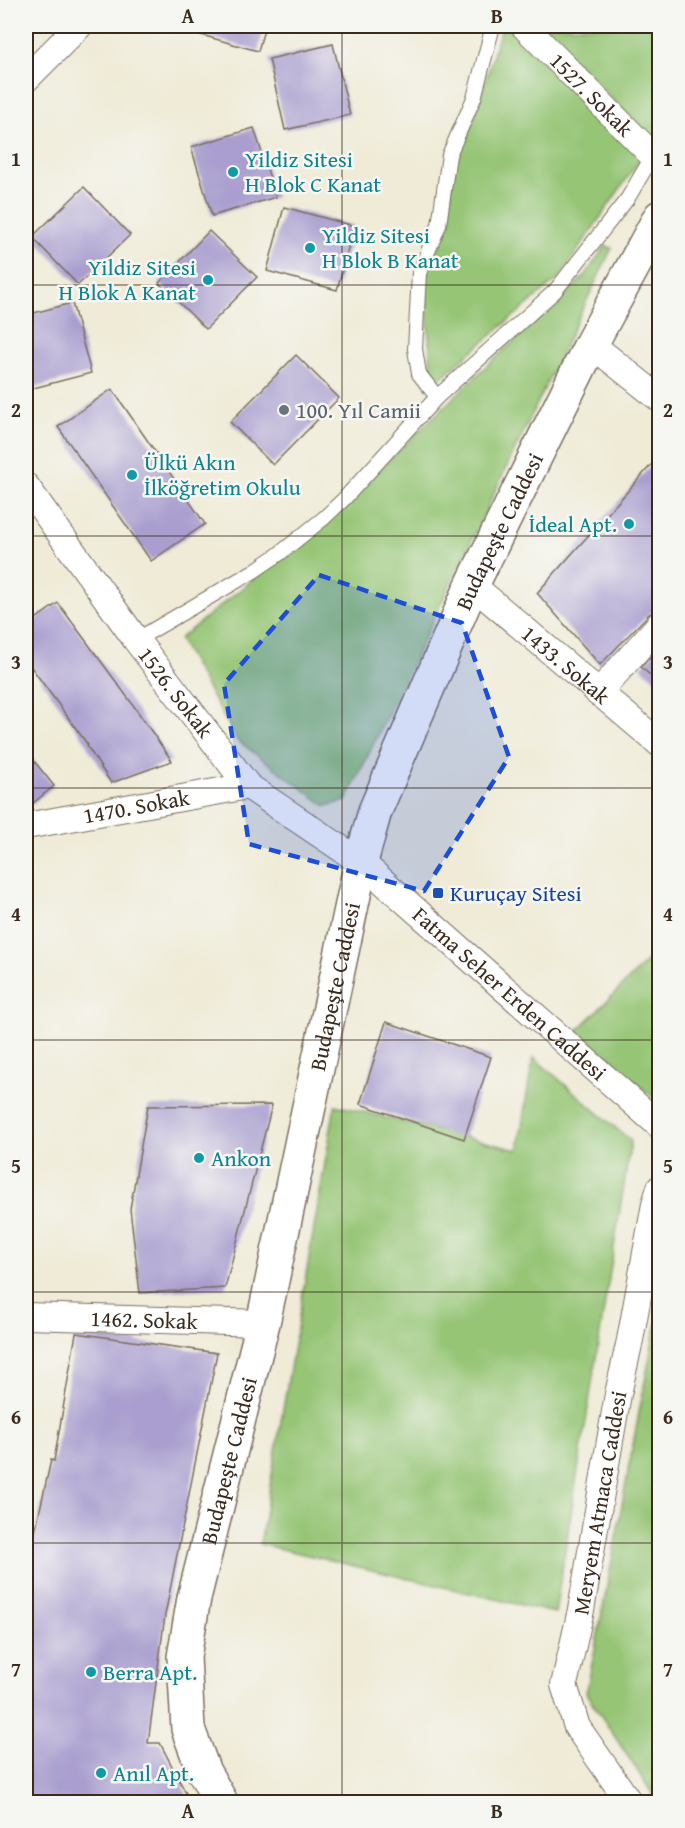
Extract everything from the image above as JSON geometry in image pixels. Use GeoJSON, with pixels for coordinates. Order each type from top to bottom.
{"type":"FeatureCollection","features":[{"type":"Feature","properties":{"kind":"street"},"geometry":{"type":"LineString","coordinates":[[26,79],[79,26]]}},
{"type":"Feature","properties":{"kind":"street","name":"1527. Sokak"},"geometry":{"type":"LineString","coordinates":[[524,26],[656,160]]}},
{"type":"Feature","properties":{"kind":"street","name":"Budapeşte Caddesi"},"geometry":{"type":"LineString","coordinates":[[221,1803],[204,1772],[188,1729],[184,1657],[194,1598],[263,1323],[361,862],[375,811],[472,585],[591,344],[660,217]]}},
{"type":"Feature","properties":{"kind":"street"},"geometry":{"type":"LineString","coordinates":[[591,344],[660,399]]}},
{"type":"Feature","properties":{"kind":"street","name":"1526. Sokak"},"geometry":{"type":"LineString","coordinates":[[26,486],[136,640],[248,786],[361,862]]}},
{"type":"Feature","properties":{"kind":"street","name":"1433. Sokak"},"geometry":{"type":"LineString","coordinates":[[472,585],[660,744]]}},
{"type":"Feature","properties":{"kind":"street"},"geometry":{"type":"LineString","coordinates":[[598,693],[660,624]]}},
{"type":"Feature","properties":{"kind":"street","name":"1470. Sokak"},"geometry":{"type":"LineString","coordinates":[[26,826],[248,786]]}},
{"type":"Feature","properties":{"kind":"street","name":"Fatma Seher Erden Caddesi"},"geometry":{"type":"LineString","coordinates":[[361,862],[660,1126]]}},
{"type":"Feature","properties":{"kind":"street","name":"Meryem Atmaca Caddesi"},"geometry":{"type":"LineString","coordinates":[[629,1803],[577,1727],[564,1685],[581,1610],[618,1394],[660,1188]]}},
{"type":"Feature","properties":{"kind":"street","name":"1462. Sokak"},"geometry":{"type":"LineString","coordinates":[[26,1316],[263,1323]]}},
{"type":"Feature","properties":{"kind":"lane"},"geometry":{"type":"LineString","coordinates":[[437,397],[419,374],[415,349],[419,273],[439,225],[449,155],[474,98],[493,26]]}},
{"type":"Feature","properties":{"kind":"lane"},"geometry":{"type":"LineString","coordinates":[[136,640],[254,571],[303,536],[344,499],[437,397],[555,291],[656,160]]}},
{"type":"Feature","properties":{"kind":"highlighted area"},"geometry":{"type":"Polygon","coordinates":[[[319,575],[462,623],[509,757],[424,891],[249,844],[224,684],[319,575]]]}},
{"type":"Feature","properties":{"kind":"green space"},"geometry":{"type":"Polygon","coordinates":[[[502,26],[514,26],[643,155],[558,279],[432,385],[425,275],[448,223],[453,168],[474,119],[502,26]]]}},
{"type":"Feature","properties":{"kind":"green space"},"geometry":{"type":"Polygon","coordinates":[[[538,26],[659,26],[659,145],[538,26]]]}},
{"type":"Feature","properties":{"kind":"green space"},"geometry":{"type":"Polygon","coordinates":[[[605,246],[612,248],[346,801],[326,806],[237,740],[179,639],[327,520],[480,372],[585,276],[605,246]]]}},
{"type":"Feature","properties":{"kind":"green space"},"geometry":{"type":"Polygon","coordinates":[[[659,949],[659,1102],[577,1031],[659,949]]]}},
{"type":"Feature","properties":{"kind":"green space"},"geometry":{"type":"Polygon","coordinates":[[[533,1057],[631,1141],[555,1613],[260,1544],[335,1105],[518,1150],[533,1057]]]}},
{"type":"Feature","properties":{"kind":"green space"},"geometry":{"type":"Polygon","coordinates":[[[659,1312],[659,1802],[658,1802],[586,1693],[659,1312]]]}},
{"type":"Feature","properties":{"kind":"water"},"geometry":{"type":"Polygon","coordinates":[[[659,1419],[659,1494],[655,1460],[659,1419]]]}},
{"type":"Feature","properties":{"kind":"building"},"geometry":{"type":"Polygon","coordinates":[[[188,26],[265,26],[258,51],[187,31],[188,26]]]}},
{"type":"Feature","properties":{"kind":"building"},"geometry":{"type":"Polygon","coordinates":[[[333,44],[350,115],[285,130],[269,59],[333,44]]]}},
{"type":"Feature","properties":{"kind":"building","name":"Yildiz Sitesi H Blok C Kanat"},"geometry":{"type":"Polygon","coordinates":[[[254,128],[276,197],[212,216],[191,147],[254,128]]]}},
{"type":"Feature","properties":{"kind":"building"},"geometry":{"type":"Polygon","coordinates":[[[84,187],[130,235],[78,285],[32,237],[84,187]]]}},
{"type":"Feature","properties":{"kind":"building","name":"Yildiz Sitesi H Blok B Kanat"},"geometry":{"type":"Polygon","coordinates":[[[284,207],[354,226],[337,290],[267,271],[284,207]]]}},
{"type":"Feature","properties":{"kind":"building","name":"Yildiz Sitesi H Blok A Kanat"},"geometry":{"type":"Polygon","coordinates":[[[209,231],[257,277],[206,329],[159,283],[209,231]]]}},
{"type":"Feature","properties":{"kind":"building"},"geometry":{"type":"Polygon","coordinates":[[[72,303],[91,373],[26,390],[26,315],[72,303]]]}},
{"type":"Feature","properties":{"kind":"building","name":"100. Yıl Camii"},"geometry":{"type":"Polygon","coordinates":[[[296,355],[339,398],[273,465],[230,422],[296,355]]]}},
{"type":"Feature","properties":{"kind":"building","name":"Ülkü Akın İlköğretim Okulu"},"geometry":{"type":"Polygon","coordinates":[[[112,389],[205,524],[151,561],[58,427],[112,389]]]}},
{"type":"Feature","properties":{"kind":"building","name":"İdeal Apt."},"geometry":{"type":"Polygon","coordinates":[[[660,455],[660,609],[649,614],[600,665],[537,593],[660,455]]]}},
{"type":"Feature","properties":{"kind":"building"},"geometry":{"type":"Polygon","coordinates":[[[58,603],[172,761],[111,783],[88,745],[26,660],[26,626],[58,603]]]}},
{"type":"Feature","properties":{"kind":"building"},"geometry":{"type":"Polygon","coordinates":[[[660,647],[660,684],[641,667],[660,647]]]}},
{"type":"Feature","properties":{"kind":"building"},"geometry":{"type":"Polygon","coordinates":[[[26,751],[54,786],[26,809],[26,751]]]}},
{"type":"Feature","properties":{"kind":"building"},"geometry":{"type":"Polygon","coordinates":[[[386,1022],[491,1057],[464,1139],[360,1104],[386,1022]]]}},
{"type":"Feature","properties":{"kind":"building","name":"Ankon"},"geometry":{"type":"Polygon","coordinates":[[[272,1105],[225,1288],[140,1293],[130,1209],[148,1106],[272,1105]]]}},
{"type":"Feature","properties":{"kind":"building"},"geometry":{"type":"Polygon","coordinates":[[[76,1333],[217,1353],[165,1615],[148,1743],[160,1743],[191,1803],[26,1803],[26,1572],[51,1460],[54,1461],[76,1333]]]}},
{"type":"Feature","properties":{"kind":"place","name":"Yildiz Sitesi H Blok C Kanat"},"geometry":{"type":"Point","coordinates":[233,172]}},
{"type":"Feature","properties":{"kind":"place","name":"Yildiz Sitesi H Blok B Kanat"},"geometry":{"type":"Point","coordinates":[310,248]}},
{"type":"Feature","properties":{"kind":"place","name":"Yildiz Sitesi H Blok A Kanat"},"geometry":{"type":"Point","coordinates":[208,280]}},
{"type":"Feature","properties":{"kind":"place","name":"100. Yıl Camii"},"geometry":{"type":"Point","coordinates":[284,410]}},
{"type":"Feature","properties":{"kind":"place","name":"Ülkü Akın İlköğretim Okulu"},"geometry":{"type":"Point","coordinates":[132,475]}},
{"type":"Feature","properties":{"kind":"place","name":"İdeal Apt."},"geometry":{"type":"Point","coordinates":[629,524]}},
{"type":"Feature","properties":{"kind":"place","name":"Kuruçay Sitesi"},"geometry":{"type":"Point","coordinates":[438,893]}},
{"type":"Feature","properties":{"kind":"place","name":"Ankon"},"geometry":{"type":"Point","coordinates":[199,1158]}},
{"type":"Feature","properties":{"kind":"place","name":"Berra Apt."},"geometry":{"type":"Point","coordinates":[91,1672]}},
{"type":"Feature","properties":{"kind":"place","name":"Anıl Apt."},"geometry":{"type":"Point","coordinates":[101,1773]}}]}
